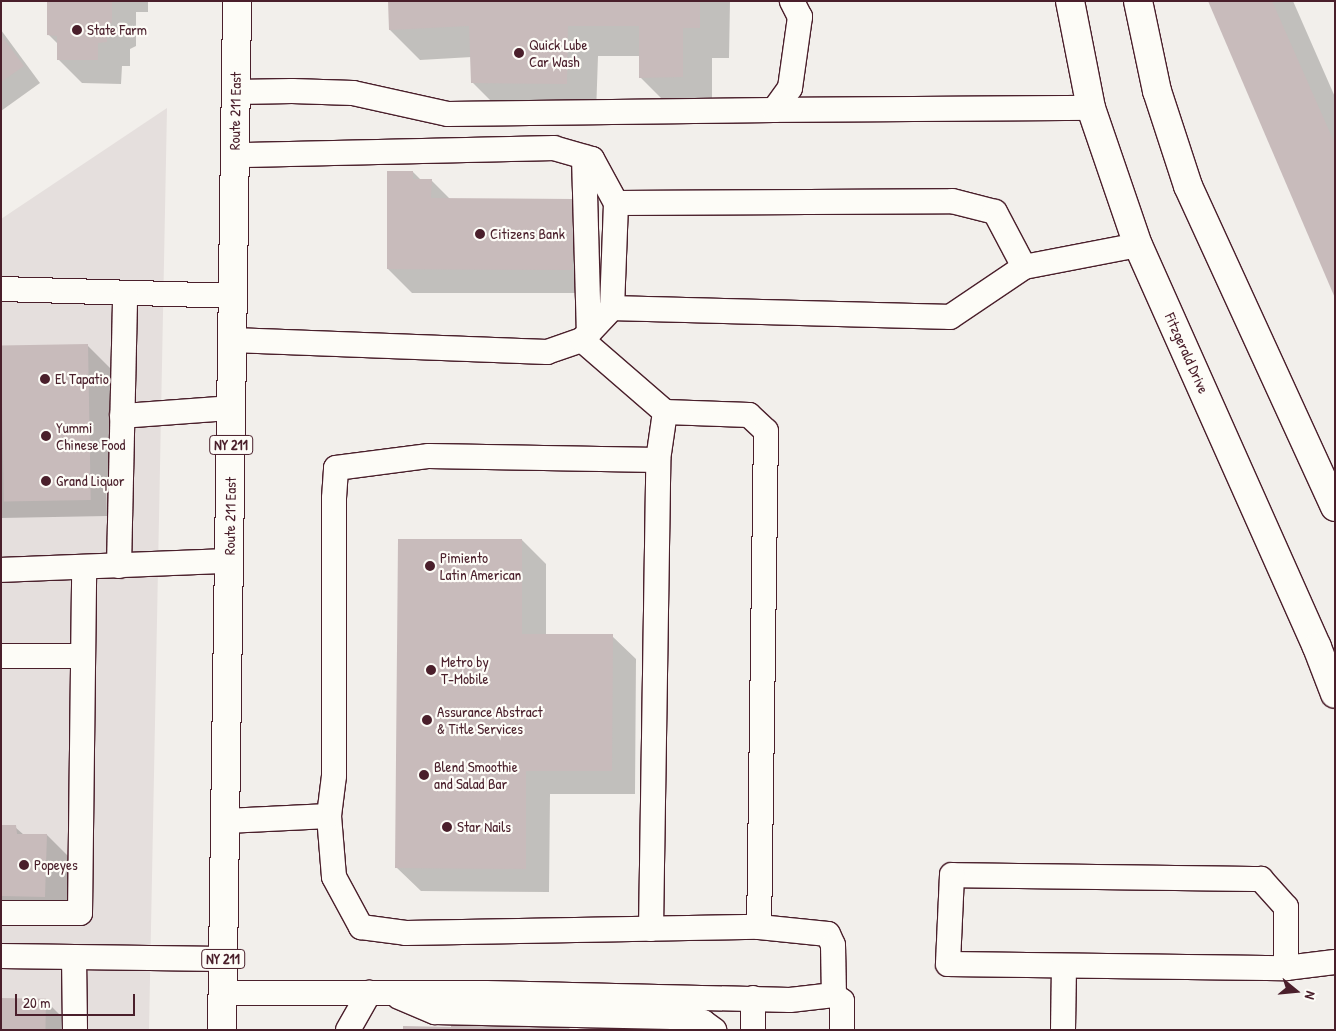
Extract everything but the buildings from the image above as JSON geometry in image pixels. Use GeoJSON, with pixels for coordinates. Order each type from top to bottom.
{"type":"FeatureCollection","features":[{"type":"Feature","properties":{"kind":"street","name":"Route 211 East"},"geometry":{"type":"LineString","coordinates":[[222,1030],[237,1]]}},
{"type":"Feature","properties":{"kind":"street","name":"Fitzgerald Drive"},"geometry":{"type":"LineString","coordinates":[[1070,1],[1091,108],[1138,245],[1326,643],[1335,694]]}},
{"type":"Feature","properties":{"kind":"street"},"geometry":{"type":"LineString","coordinates":[[1138,1],[1157,91],[1188,186],[1335,506]]}},
{"type":"Feature","properties":{"kind":"lane"},"geometry":{"type":"LineString","coordinates":[[774,110],[790,88],[800,17],[792,1]]}},
{"type":"Feature","properties":{"kind":"lane"},"geometry":{"type":"LineString","coordinates":[[236,92],[353,93],[448,114],[1091,108]]}},
{"type":"Feature","properties":{"kind":"lane"},"geometry":{"type":"LineString","coordinates":[[232,340],[547,352],[586,336],[612,308],[616,202],[592,159],[554,148],[235,155]]}},
{"type":"Feature","properties":{"kind":"lane"},"geometry":{"type":"LineString","coordinates":[[584,157],[586,336],[665,412],[749,415],[766,431],[759,927]]}},
{"type":"Feature","properties":{"kind":"lane"},"geometry":{"type":"LineString","coordinates":[[616,202],[952,201],[995,212],[1024,267]]}},
{"type":"Feature","properties":{"kind":"lane"},"geometry":{"type":"LineString","coordinates":[[612,308],[950,317],[1024,267],[1138,245]]}},
{"type":"Feature","properties":{"kind":"lane"},"geometry":{"type":"LineString","coordinates":[[1,289],[233,296]]}},
{"type":"Feature","properties":{"kind":"lane"},"geometry":{"type":"LineString","coordinates":[[120,566],[125,294]]}},
{"type":"Feature","properties":{"kind":"lane"},"geometry":{"type":"LineString","coordinates":[[122,416],[231,408]]}},
{"type":"Feature","properties":{"kind":"lane"},"geometry":{"type":"LineString","coordinates":[[651,929],[658,460],[665,412]]}},
{"type":"Feature","properties":{"kind":"lane"},"geometry":{"type":"LineString","coordinates":[[658,460],[430,456],[336,468],[334,498],[334,776],[329,816],[334,877],[361,927],[406,933],[759,927],[828,934],[833,945],[834,995],[842,1002],[842,1030]]}},
{"type":"Feature","properties":{"kind":"lane"},"geometry":{"type":"LineString","coordinates":[[1,570],[229,561]]}},
{"type":"Feature","properties":{"kind":"lane"},"geometry":{"type":"LineString","coordinates":[[1,913],[80,913],[84,567]]}},
{"type":"Feature","properties":{"kind":"lane"},"geometry":{"type":"LineString","coordinates":[[1,656],[83,656]]}},
{"type":"Feature","properties":{"kind":"lane"},"geometry":{"type":"LineString","coordinates":[[226,821],[329,816]]}},
{"type":"Feature","properties":{"kind":"lane"},"geometry":{"type":"LineString","coordinates":[[1286,968],[1286,907],[1261,879],[952,875],[948,964],[1286,968],[1335,962]]}},
{"type":"Feature","properties":{"kind":"lane"},"geometry":{"type":"LineString","coordinates":[[1,956],[157,956],[223,959]]}},
{"type":"Feature","properties":{"kind":"lane"},"geometry":{"type":"LineString","coordinates":[[74,957],[74,1030]]}},
{"type":"Feature","properties":{"kind":"lane"},"geometry":{"type":"LineString","coordinates":[[1063,1030],[1064,966]]}},
{"type":"Feature","properties":{"kind":"lane"},"geometry":{"type":"LineString","coordinates":[[222,993],[379,993],[790,1000],[834,995]]}},
{"type":"Feature","properties":{"kind":"lane"},"geometry":{"type":"LineString","coordinates":[[348,1030],[379,993]]}},
{"type":"Feature","properties":{"kind":"lane"},"geometry":{"type":"LineString","coordinates":[[379,993],[435,1012],[683,1017],[703,1022],[714,1030]]}},
{"type":"Feature","properties":{"kind":"lane"},"geometry":{"type":"LineString","coordinates":[[753,998],[753,1030]]}},
{"type":"Feature","properties":{"kind":"shaded area"},"geometry":{"type":"Polygon","coordinates":[[[167,108],[149,1030],[1,1030],[1,219],[167,108]]]}},
{"type":"Feature","properties":{"kind":"place","name":"State Farm"},"geometry":{"type":"Point","coordinates":[77,30]}},
{"type":"Feature","properties":{"kind":"place","name":"Quick Lube Car Wash"},"geometry":{"type":"Point","coordinates":[519,53]}},
{"type":"Feature","properties":{"kind":"place","name":"Citizens Bank"},"geometry":{"type":"Point","coordinates":[480,234]}},
{"type":"Feature","properties":{"kind":"place","name":"El Tapatio"},"geometry":{"type":"Point","coordinates":[45,379]}},
{"type":"Feature","properties":{"kind":"place","name":"Yummi Chinese Food"},"geometry":{"type":"Point","coordinates":[46,436]}},
{"type":"Feature","properties":{"kind":"place","name":"Grand Liquor"},"geometry":{"type":"Point","coordinates":[46,481]}},
{"type":"Feature","properties":{"kind":"place","name":"Pimiento Latin American"},"geometry":{"type":"Point","coordinates":[430,566]}},
{"type":"Feature","properties":{"kind":"place","name":"Metro by T-Mobile"},"geometry":{"type":"Point","coordinates":[431,670]}},
{"type":"Feature","properties":{"kind":"place","name":"Assurance Abstract & Title Services"},"geometry":{"type":"Point","coordinates":[427,720]}},
{"type":"Feature","properties":{"kind":"place","name":"Blend Smoothie and Salad Bar"},"geometry":{"type":"Point","coordinates":[424,775]}},
{"type":"Feature","properties":{"kind":"place","name":"Star Nails"},"geometry":{"type":"Point","coordinates":[447,827]}},
{"type":"Feature","properties":{"kind":"place","name":"Popeyes"},"geometry":{"type":"Point","coordinates":[24,865]}}]}
